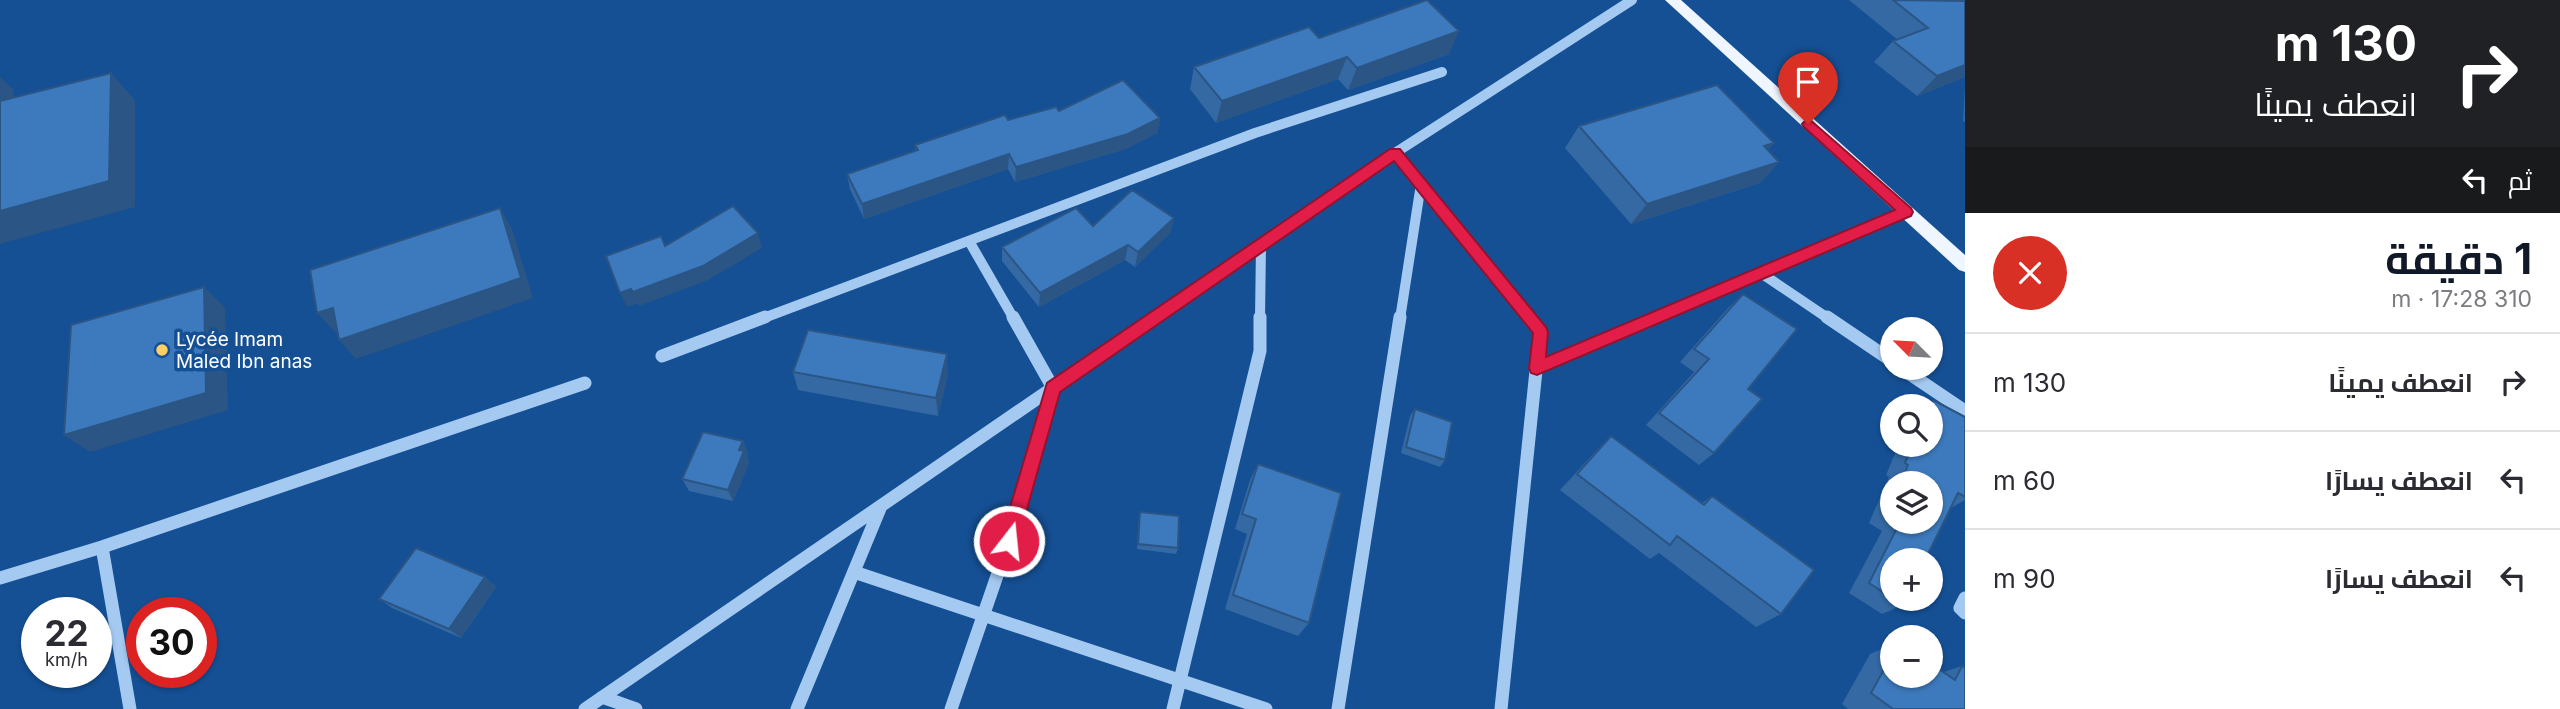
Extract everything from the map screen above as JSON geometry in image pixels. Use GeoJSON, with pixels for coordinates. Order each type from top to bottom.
{"type":"FeatureCollection","features":[{"type":"Feature","properties":{"kind":"main road"},"geometry":{"type":"LineString","coordinates":[[1672,0],[1965,265]]}},
{"type":"Feature","properties":{"kind":"street"},"geometry":{"type":"LineString","coordinates":[[585,709],[1395,153],[1632,0]]}},
{"type":"Feature","properties":{"kind":"street"},"geometry":{"type":"LineString","coordinates":[[663,356],[1255,133],[1442,72]]}},
{"type":"Feature","properties":{"kind":"street"},"geometry":{"type":"LineString","coordinates":[[1395,153],[1541,332],[1501,709]]}},
{"type":"Feature","properties":{"kind":"street"},"geometry":{"type":"LineString","coordinates":[[1338,709],[1421,184]]}},
{"type":"Feature","properties":{"kind":"street"},"geometry":{"type":"LineString","coordinates":[[1537,368],[1906,212]]}},
{"type":"Feature","properties":{"kind":"street"},"geometry":{"type":"LineString","coordinates":[[951,709],[1009,541],[1053,388],[969,241]]}},
{"type":"Feature","properties":{"kind":"street"},"geometry":{"type":"LineString","coordinates":[[1173,709],[1260,351],[1261,244]]}},
{"type":"Feature","properties":{"kind":"street"},"geometry":{"type":"LineString","coordinates":[[1761,273],[1880,353]]}},
{"type":"Feature","properties":{"kind":"street"},"geometry":{"type":"LineString","coordinates":[[1919,380],[1965,411]]}},
{"type":"Feature","properties":{"kind":"street"},"geometry":{"type":"LineString","coordinates":[[0,578],[102,547],[585,383]]}},
{"type":"Feature","properties":{"kind":"street"},"geometry":{"type":"LineString","coordinates":[[797,709],[881,506]]}},
{"type":"Feature","properties":{"kind":"street"},"geometry":{"type":"LineString","coordinates":[[102,547],[130,709]]}},
{"type":"Feature","properties":{"kind":"street"},"geometry":{"type":"LineString","coordinates":[[854,572],[1266,709]]}},
{"type":"Feature","properties":{"kind":"street"},"geometry":{"type":"LineString","coordinates":[[1965,598],[1960,608],[1965,613]]}},
{"type":"Feature","properties":{"kind":"street"},"geometry":{"type":"LineString","coordinates":[[603,697],[636,709]]}},
{"type":"Feature","properties":{"kind":"building"},"geometry":{"type":"Polygon","coordinates":[[[1427,0],[1459,31],[1357,68],[1347,57],[1222,101],[1194,67],[1309,27],[1319,38],[1427,0]]]}},
{"type":"Feature","properties":{"kind":"building"},"geometry":{"type":"Polygon","coordinates":[[[1893,0],[1965,1],[1965,65],[1937,76],[1893,41],[1928,28],[1893,0]]]}},
{"type":"Feature","properties":{"kind":"building"},"geometry":{"type":"Polygon","coordinates":[[[111,73],[109,181],[0,211],[0,101],[111,73]]]}},
{"type":"Feature","properties":{"kind":"building"},"geometry":{"type":"Polygon","coordinates":[[[1123,80],[1160,118],[1128,134],[1016,167],[1009,154],[862,204],[847,174],[918,150],[915,145],[1005,115],[1008,120],[1056,107],[1059,111],[1123,80]]]}},
{"type":"Feature","properties":{"kind":"building"},"geometry":{"type":"Polygon","coordinates":[[[1717,85],[1774,143],[1764,146],[1779,162],[1647,204],[1579,126],[1717,85]]]}},
{"type":"Feature","properties":{"kind":"building"},"geometry":{"type":"Polygon","coordinates":[[[1132,190],[1174,218],[1138,252],[1128,245],[1040,293],[1002,247],[1076,208],[1093,226],[1132,190]]]}},
{"type":"Feature","properties":{"kind":"building"},"geometry":{"type":"Polygon","coordinates":[[[733,206],[758,233],[703,266],[633,292],[631,289],[620,293],[606,256],[661,236],[665,246],[733,206]]]}},
{"type":"Feature","properties":{"kind":"building"},"geometry":{"type":"Polygon","coordinates":[[[500,208],[521,278],[339,340],[333,308],[317,313],[310,270],[500,208]]]}},
{"type":"Feature","properties":{"kind":"building"},"geometry":{"type":"Polygon","coordinates":[[[204,287],[206,393],[64,435],[71,325],[204,287]]]}},
{"type":"Feature","properties":{"kind":"building"},"geometry":{"type":"Polygon","coordinates":[[[1743,294],[1797,329],[1748,389],[1762,399],[1714,453],[1659,413],[1709,359],[1694,349],[1743,294]]]}},
{"type":"Feature","properties":{"kind":"building"},"geometry":{"type":"Polygon","coordinates":[[[808,330],[947,354],[936,398],[793,372],[808,330]]]}},
{"type":"Feature","properties":{"kind":"building"},"geometry":{"type":"Polygon","coordinates":[[[1943,405],[1965,417],[1965,497],[1958,493],[1943,523],[1943,471],[1906,471],[1908,465],[1905,463],[1908,457],[1943,457],[1943,405]]]}},
{"type":"Feature","properties":{"kind":"building"},"geometry":{"type":"Polygon","coordinates":[[[1415,409],[1452,422],[1445,460],[1406,447],[1415,409]]]}},
{"type":"Feature","properties":{"kind":"building"},"geometry":{"type":"Polygon","coordinates":[[[703,432],[743,441],[739,450],[744,451],[728,490],[682,479],[703,432]]]}},
{"type":"Feature","properties":{"kind":"building"},"geometry":{"type":"Polygon","coordinates":[[[1611,436],[1704,505],[1712,496],[1814,570],[1781,614],[1677,536],[1670,545],[1577,474],[1611,436]]]}},
{"type":"Feature","properties":{"kind":"building"},"geometry":{"type":"Polygon","coordinates":[[[1258,464],[1341,493],[1309,623],[1233,595],[1256,519],[1242,514],[1258,464]]]}},
{"type":"Feature","properties":{"kind":"building"},"geometry":{"type":"Polygon","coordinates":[[[1140,512],[1179,516],[1178,548],[1138,544],[1140,512]]]}},
{"type":"Feature","properties":{"kind":"building"},"geometry":{"type":"Polygon","coordinates":[[[1894,534],[1938,534],[1931,548],[1887,548],[1894,534]]]}},
{"type":"Feature","properties":{"kind":"building"},"geometry":{"type":"Polygon","coordinates":[[[416,548],[485,577],[449,629],[379,599],[416,548]]]}},
{"type":"Feature","properties":{"kind":"building"},"geometry":{"type":"Polygon","coordinates":[[[1880,561],[1880,590],[1869,583],[1880,561]]]}},
{"type":"Feature","properties":{"kind":"building"},"geometry":{"type":"Polygon","coordinates":[[[1962,666],[1965,668],[1965,709],[1893,709],[1871,693],[1880,677],[1880,688],[1943,688],[1943,672],[1955,680],[1962,666]]]}},
{"type":"Feature","properties":{"kind":"place","name":"Lycée Imam Maled Ibn anas"},"geometry":{"type":"Point","coordinates":[162,350]}},
{"type":"Feature","properties":{"kind":"route"},"geometry":{"type":"LineString","coordinates":[[1009,541],[1053,388],[1395,153],[1541,332],[1537,368],[1906,212],[1808,124]]}}]}
